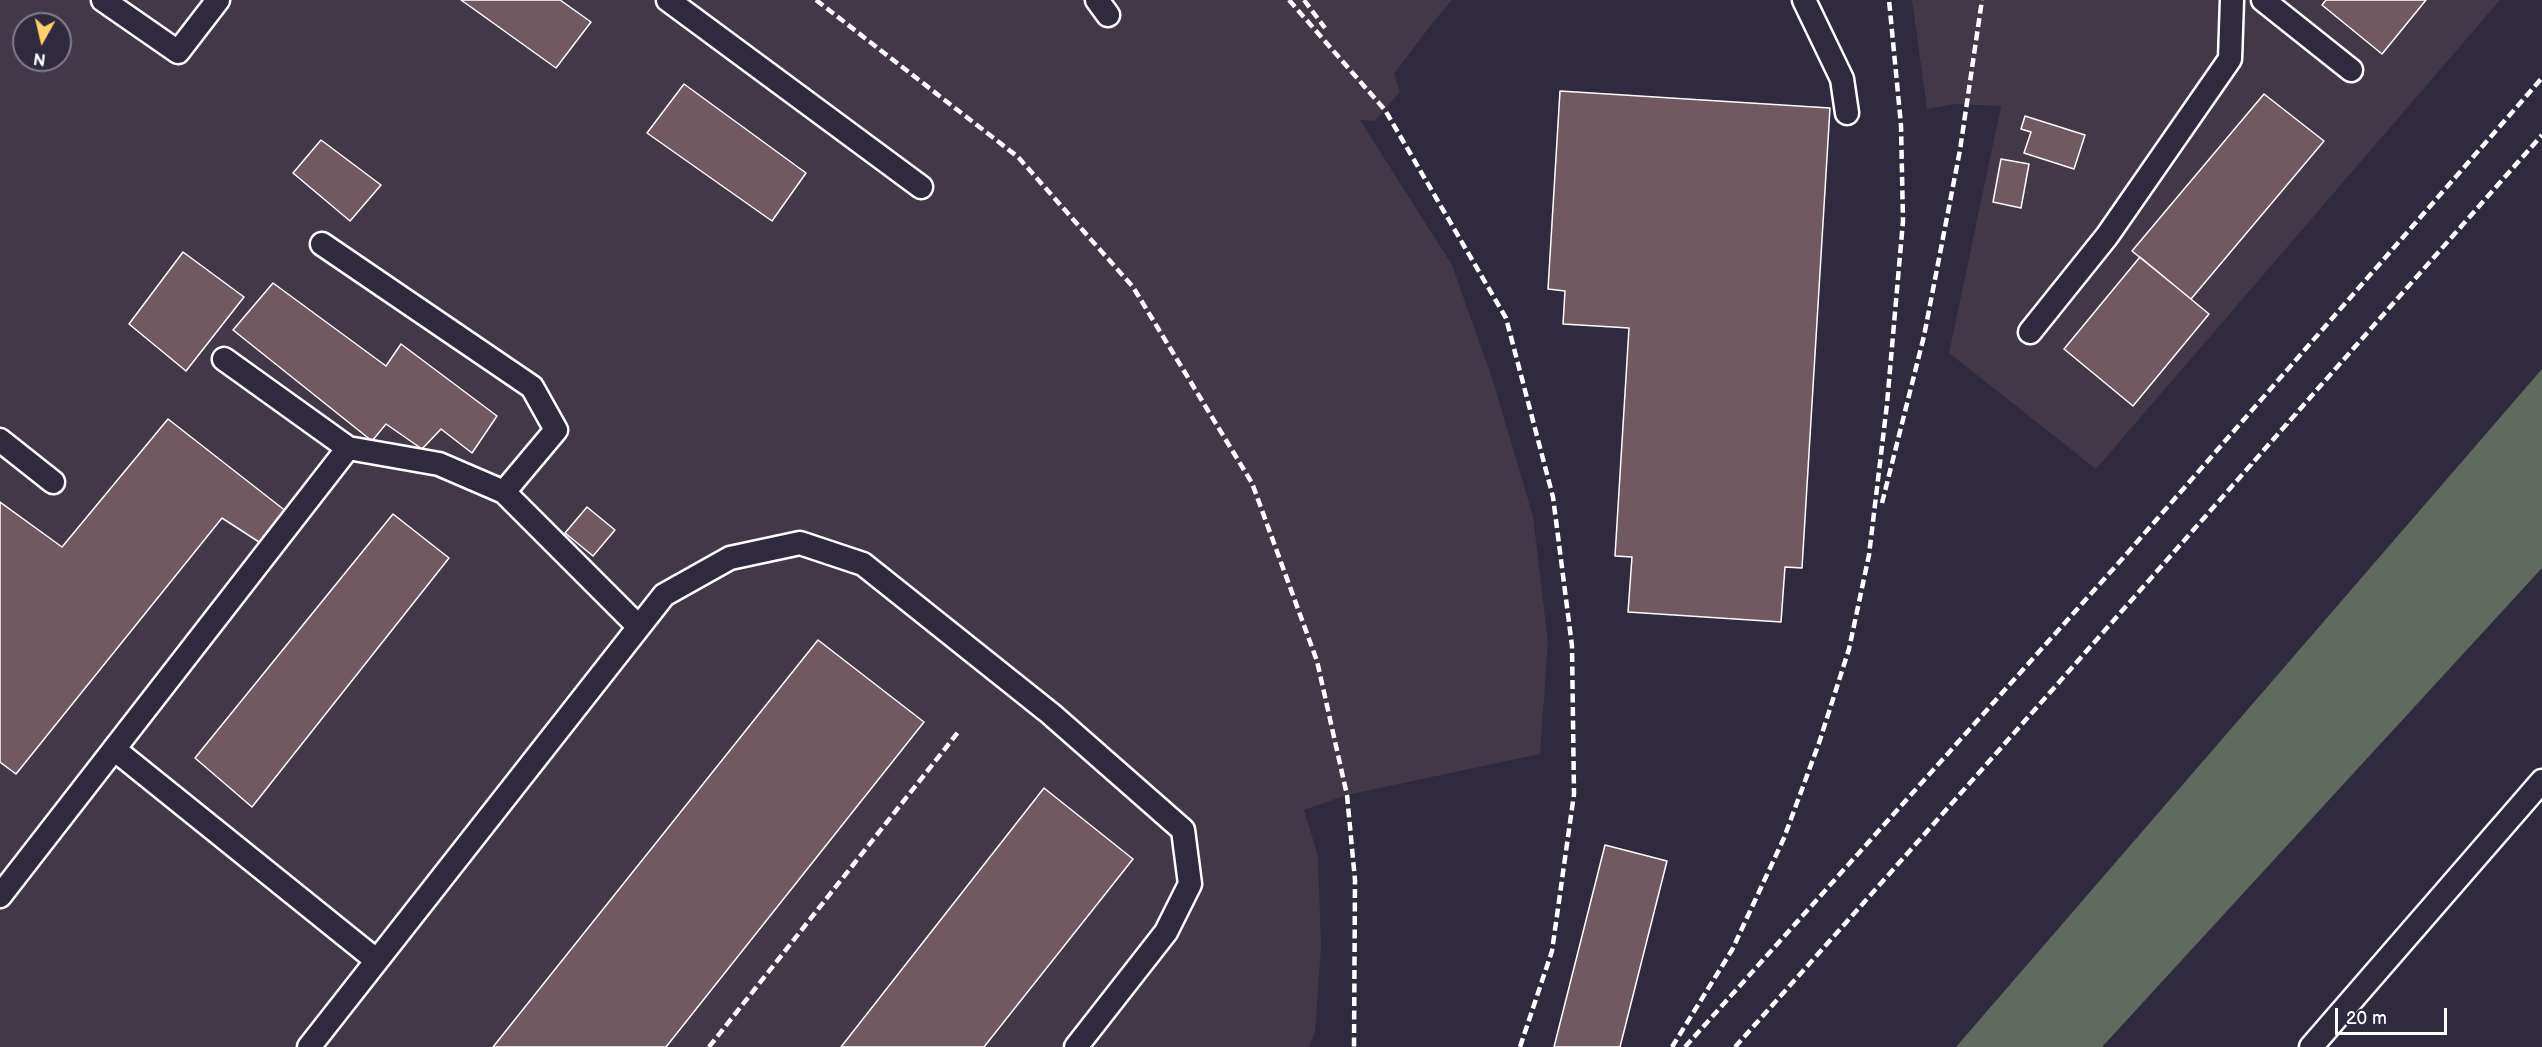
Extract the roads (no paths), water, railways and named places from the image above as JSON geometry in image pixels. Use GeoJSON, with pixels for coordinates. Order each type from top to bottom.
{"type":"FeatureCollection","features":[{"type":"Feature","properties":{"kind":"lane"},"geometry":{"type":"LineString","coordinates":[[103,0],[177,52],[218,0]]}},
{"type":"Feature","properties":{"kind":"lane"},"geometry":{"type":"LineString","coordinates":[[668,0],[921,187]]}},
{"type":"Feature","properties":{"kind":"lane"},"geometry":{"type":"LineString","coordinates":[[1804,0],[1842,79],[1847,113]]}},
{"type":"Feature","properties":{"kind":"lane"},"geometry":{"type":"LineString","coordinates":[[2030,332],[2107,236],[2230,59],[2232,0]]}},
{"type":"Feature","properties":{"kind":"lane"},"geometry":{"type":"LineString","coordinates":[[2270,2],[2350,70]]}},
{"type":"Feature","properties":{"kind":"lane"},"geometry":{"type":"LineString","coordinates":[[322,244],[532,387],[556,430],[504,492]]}},
{"type":"Feature","properties":{"kind":"lane"},"geometry":{"type":"LineString","coordinates":[[224,359],[348,448],[439,464],[504,492],[639,627]]}},
{"type":"Feature","properties":{"kind":"lane"},"geometry":{"type":"LineString","coordinates":[[0,440],[53,482]]}},
{"type":"Feature","properties":{"kind":"lane"},"geometry":{"type":"LineString","coordinates":[[0,896],[348,448]]}},
{"type":"Feature","properties":{"kind":"lane"},"geometry":{"type":"LineString","coordinates":[[309,1047],[664,595],[730,558],[800,543],[863,564],[1051,714],[1183,830],[1190,884],[1166,932],[1076,1047]]}},
{"type":"Feature","properties":{"kind":"lane"},"geometry":{"type":"LineString","coordinates":[[114,750],[376,960]]}},
{"type":"Feature","properties":{"kind":"lane"},"geometry":{"type":"LineString","coordinates":[[2312,1047],[2542,782]]}},
{"type":"Feature","properties":{"kind":"railway"},"geometry":{"type":"LineString","coordinates":[[816,0],[1018,157],[1133,287],[1252,483],[1317,661],[1347,795],[1355,880],[1354,1047]]}},
{"type":"Feature","properties":{"kind":"railway"},"geometry":{"type":"LineString","coordinates":[[1289,0],[1385,110],[1506,318],[1553,497],[1572,646],[1574,794],[1552,951],[1520,1047]]}},
{"type":"Feature","properties":{"kind":"railway"},"geometry":{"type":"LineString","coordinates":[[1304,0],[1325,28]]}},
{"type":"Feature","properties":{"kind":"railway"},"geometry":{"type":"LineString","coordinates":[[1672,1047],[1732,950],[1784,838],[1819,743],[1849,649],[1869,555],[1887,404],[1903,221],[1901,125],[1889,0]]}},
{"type":"Feature","properties":{"kind":"railway"},"geometry":{"type":"LineString","coordinates":[[1882,503],[1924,336],[1960,150],[1982,0]]}},
{"type":"Feature","properties":{"kind":"railway"},"geometry":{"type":"LineString","coordinates":[[1685,1047],[2123,558],[2542,78]]}},
{"type":"Feature","properties":{"kind":"railway"},"geometry":{"type":"LineString","coordinates":[[1735,1047],[2542,135]]}},
{"type":"Feature","properties":{"kind":"railway"},"geometry":{"type":"LineString","coordinates":[[709,1047],[959,731]]}}]}
